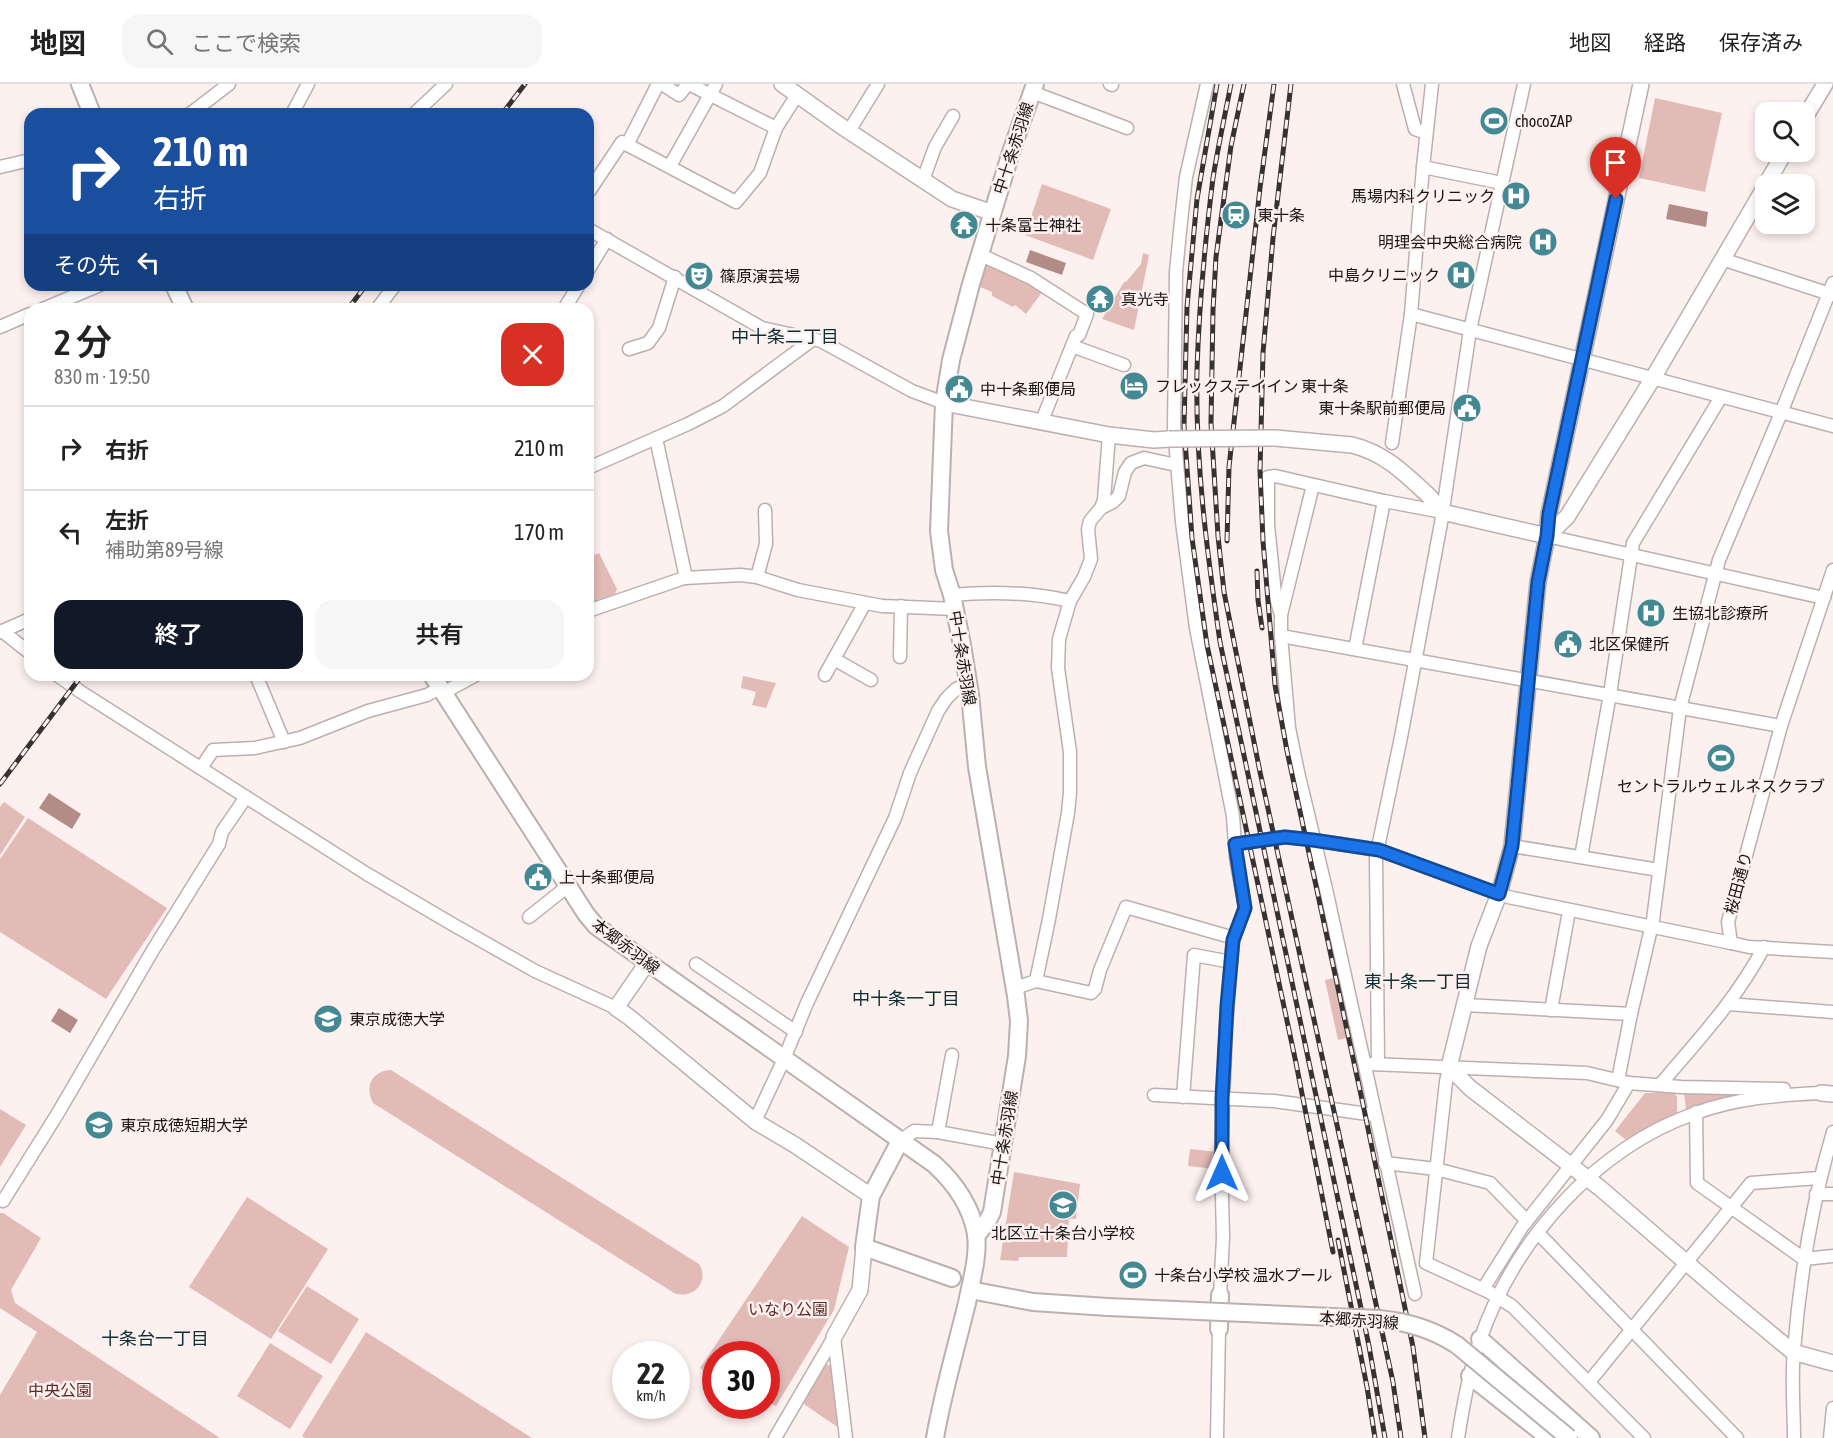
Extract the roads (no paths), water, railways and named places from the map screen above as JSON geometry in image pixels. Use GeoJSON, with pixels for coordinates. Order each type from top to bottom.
{"type":"FeatureCollection","features":[{"type":"Feature","properties":{"kind":"main road"},"geometry":{"type":"LineString","coordinates":[[80,84],[90,108]]}},
{"type":"Feature","properties":{"kind":"main road","name":"中十条赤羽線"},"geometry":{"type":"LineString","coordinates":[[976,1236],[992,1212],[1019,1038],[1015,988],[977,767],[968,683],[953,602],[944,570],[939,531],[944,393],[971,284],[1018,128],[1034,88]]}},
{"type":"Feature","properties":{"kind":"main road","name":"本郷赤羽線"},"geometry":{"type":"LineString","coordinates":[[438,685],[596,926],[934,1164],[949,1179],[967,1206],[976,1236],[975,1261],[935,1438]]}},
{"type":"Feature","properties":{"kind":"main road"},"geometry":{"type":"LineString","coordinates":[[900,1141],[870,1196],[864,1247],[952,1278]]}},
{"type":"Feature","properties":{"kind":"main road","name":"本郷赤羽線"},"geometry":{"type":"LineString","coordinates":[[970,1290],[1033,1302],[1219,1322]]}},
{"type":"Feature","properties":{"kind":"main road"},"geometry":{"type":"LineString","coordinates":[[1219,1322],[1220,1295]]}},
{"type":"Feature","properties":{"kind":"main road","name":"本郷赤羽線"},"geometry":{"type":"LineString","coordinates":[[1108,1309],[1378,1319],[1421,1327],[1446,1338],[1467,1353],[1569,1438]]}},
{"type":"Feature","properties":{"kind":"main road"},"geometry":{"type":"LineString","coordinates":[[1480,1340],[1591,1438]]}},
{"type":"Feature","properties":{"kind":"main road"},"geometry":{"type":"LineString","coordinates":[[1470,1376],[1548,1438]]}},
{"type":"Feature","properties":{"kind":"street"},"geometry":{"type":"LineString","coordinates":[[198,108],[229,84]]}},
{"type":"Feature","properties":{"kind":"street"},"geometry":{"type":"LineString","coordinates":[[295,108],[308,84]]}},
{"type":"Feature","properties":{"kind":"street"},"geometry":{"type":"LineString","coordinates":[[420,108],[446,84]]}},
{"type":"Feature","properties":{"kind":"street"},"geometry":{"type":"LineString","coordinates":[[627,145],[660,84],[679,95],[689,84],[712,89],[776,128]]}},
{"type":"Feature","properties":{"kind":"street"},"geometry":{"type":"LineString","coordinates":[[782,84],[952,199],[993,213]]}},
{"type":"Feature","properties":{"kind":"street"},"geometry":{"type":"LineString","coordinates":[[849,131],[878,84]]}},
{"type":"Feature","properties":{"kind":"street"},"geometry":{"type":"LineString","coordinates":[[1207,84],[1186,177],[1180,231],[1175,315],[1174,427],[1176,465],[1196,628],[1233,816],[1245,908],[1234,938],[1226,1026],[1221,1156],[1224,1226],[1220,1295]]}},
{"type":"Feature","properties":{"kind":"street"},"geometry":{"type":"LineString","coordinates":[[1403,84],[1415,129],[1426,133]]}},
{"type":"Feature","properties":{"kind":"street"},"geometry":{"type":"LineString","coordinates":[[1392,443],[1411,314],[1432,84]]}},
{"type":"Feature","properties":{"kind":"street"},"geometry":{"type":"LineString","coordinates":[[1378,1064],[1376,857],[1416,659],[1442,512],[1470,330],[1524,84]]}},
{"type":"Feature","properties":{"kind":"street"},"geometry":{"type":"LineString","coordinates":[[1641,84],[1549,514],[1538,582],[1512,846],[1499,894],[1479,946],[1449,1067],[1426,1263],[1483,1289],[1512,1306],[1644,1438]]}},
{"type":"Feature","properties":{"kind":"street"},"geometry":{"type":"LineString","coordinates":[[1814,102],[1825,84]]}},
{"type":"Feature","properties":{"kind":"street"},"geometry":{"type":"LineString","coordinates":[[1034,88],[1127,128]]}},
{"type":"Feature","properties":{"kind":"street"},"geometry":{"type":"LineString","coordinates":[[669,166],[712,89]]}},
{"type":"Feature","properties":{"kind":"street"},"geometry":{"type":"LineString","coordinates":[[594,185],[622,142],[736,202],[760,173],[776,128],[797,95]]}},
{"type":"Feature","properties":{"kind":"street"},"geometry":{"type":"LineString","coordinates":[[923,180],[935,147],[953,116]]}},
{"type":"Feature","properties":{"kind":"street"},"geometry":{"type":"LineString","coordinates":[[0,167],[24,161]]}},
{"type":"Feature","properties":{"kind":"street"},"geometry":{"type":"LineString","coordinates":[[1423,167],[1502,183]]}},
{"type":"Feature","properties":{"kind":"street"},"geometry":{"type":"LineString","coordinates":[[1547,536],[1567,517],[1653,378],[1755,204]]}},
{"type":"Feature","properties":{"kind":"street"},"geometry":{"type":"LineString","coordinates":[[594,233],[762,328],[829,345],[882,376],[944,403],[1109,435],[1154,440],[1275,438],[1352,445],[1365,448],[1386,458],[1429,496],[1442,512]]}},
{"type":"Feature","properties":{"kind":"street"},"geometry":{"type":"LineString","coordinates":[[594,260],[607,239]]}},
{"type":"Feature","properties":{"kind":"street"},"geometry":{"type":"LineString","coordinates":[[981,255],[1031,278],[1087,314],[1041,423]]}},
{"type":"Feature","properties":{"kind":"street"},"geometry":{"type":"LineString","coordinates":[[1483,1289],[1527,1221],[1607,1120],[1623,1082],[1631,1014],[1651,928],[1680,708],[1719,560],[1831,290],[1722,260]]}},
{"type":"Feature","properties":{"kind":"street"},"geometry":{"type":"LineString","coordinates":[[629,349],[648,343],[659,328],[675,277]]}},
{"type":"Feature","properties":{"kind":"street"},"geometry":{"type":"LineString","coordinates":[[57,303],[86,291]]}},
{"type":"Feature","properties":{"kind":"street"},"geometry":{"type":"LineString","coordinates":[[1411,314],[1833,426]]}},
{"type":"Feature","properties":{"kind":"street"},"geometry":{"type":"LineString","coordinates":[[0,327],[24,317]]}},
{"type":"Feature","properties":{"kind":"street"},"geometry":{"type":"LineString","coordinates":[[594,465],[723,406],[812,340]]}},
{"type":"Feature","properties":{"kind":"street"},"geometry":{"type":"LineString","coordinates":[[1072,346],[1124,365]]}},
{"type":"Feature","properties":{"kind":"street"},"geometry":{"type":"LineString","coordinates":[[1581,857],[1610,694],[1633,543],[1721,397]]}},
{"type":"Feature","properties":{"kind":"street"},"geometry":{"type":"LineString","coordinates":[[1036,981],[1068,813],[1071,772],[1058,652],[1059,639],[1070,601],[1091,559],[1088,529],[1090,521],[1101,508],[1104,500],[1109,435]]}},
{"type":"Feature","properties":{"kind":"street"},"geometry":{"type":"LineString","coordinates":[[656,438],[686,578]]}},
{"type":"Feature","properties":{"kind":"street"},"geometry":{"type":"LineString","coordinates":[[1101,508],[1119,496],[1127,468],[1134,461],[1144,458],[1176,465]]}},
{"type":"Feature","properties":{"kind":"street"},"geometry":{"type":"LineString","coordinates":[[1281,615],[1275,594],[1268,525],[1269,477],[1442,512],[1824,598]]}},
{"type":"Feature","properties":{"kind":"street"},"geometry":{"type":"LineString","coordinates":[[1313,485],[1281,615],[1289,728],[1415,1294]]}},
{"type":"Feature","properties":{"kind":"street"},"geometry":{"type":"LineString","coordinates":[[1355,649],[1383,501]]}},
{"type":"Feature","properties":{"kind":"street"},"geometry":{"type":"LineString","coordinates":[[757,577],[766,544],[765,510]]}},
{"type":"Feature","properties":{"kind":"street","name":"桜田通り"},"geometry":{"type":"LineString","coordinates":[[1731,944],[1728,922],[1781,726],[1833,570]]}},
{"type":"Feature","properties":{"kind":"street"},"geometry":{"type":"LineString","coordinates":[[594,609],[686,578],[741,575],[757,577],[798,590],[882,606],[953,602],[978,592],[1040,594],[1070,601]]}},
{"type":"Feature","properties":{"kind":"street"},"geometry":{"type":"LineString","coordinates":[[825,675],[865,603]]}},
{"type":"Feature","properties":{"kind":"street"},"geometry":{"type":"LineString","coordinates":[[900,657],[901,606]]}},
{"type":"Feature","properties":{"kind":"street"},"geometry":{"type":"LineString","coordinates":[[1,631],[24,622]]}},
{"type":"Feature","properties":{"kind":"street"},"geometry":{"type":"LineString","coordinates":[[1,631],[24,648]]}},
{"type":"Feature","properties":{"kind":"street"},"geometry":{"type":"LineString","coordinates":[[1281,636],[1781,726]]}},
{"type":"Feature","properties":{"kind":"street"},"geometry":{"type":"LineString","coordinates":[[834,660],[871,680]]}},
{"type":"Feature","properties":{"kind":"street"},"geometry":{"type":"LineString","coordinates":[[66,681],[367,874],[535,971],[616,1008],[755,1121],[870,1196]]}},
{"type":"Feature","properties":{"kind":"street"},"geometry":{"type":"LineString","coordinates":[[259,681],[284,742]]}},
{"type":"Feature","properties":{"kind":"street"},"geometry":{"type":"LineString","coordinates":[[201,768],[213,750],[255,748],[300,738],[368,711],[427,695],[438,685],[453,681]]}},
{"type":"Feature","properties":{"kind":"street"},"geometry":{"type":"LineString","coordinates":[[755,1121],[807,1003],[895,818],[910,773],[938,711],[946,699],[968,683]]}},
{"type":"Feature","properties":{"kind":"street"},"geometry":{"type":"LineString","coordinates":[[3,1201],[219,844],[222,832],[246,796]]}},
{"type":"Feature","properties":{"kind":"street"},"geometry":{"type":"LineString","coordinates":[[1235,844],[1285,837],[1379,850],[1499,894],[1569,910],[1731,944],[1833,952]]}},
{"type":"Feature","properties":{"kind":"street"},"geometry":{"type":"LineString","coordinates":[[1512,846],[1659,870]]}},
{"type":"Feature","properties":{"kind":"street"},"geometry":{"type":"LineString","coordinates":[[529,917],[568,886]]}},
{"type":"Feature","properties":{"kind":"street"},"geometry":{"type":"LineString","coordinates":[[1015,988],[1036,981],[1090,993],[1095,989],[1102,963],[1126,907],[1234,938]]}},
{"type":"Feature","properties":{"kind":"street"},"geometry":{"type":"LineString","coordinates":[[1551,1010],[1569,910]]}},
{"type":"Feature","properties":{"kind":"street"},"geometry":{"type":"LineString","coordinates":[[1660,1085],[1728,1004],[1751,973],[1764,947]]}},
{"type":"Feature","properties":{"kind":"street"},"geometry":{"type":"LineString","coordinates":[[1183,1097],[1194,955],[1231,963]]}},
{"type":"Feature","properties":{"kind":"street"},"geometry":{"type":"LineString","coordinates":[[616,1008],[647,963]]}},
{"type":"Feature","properties":{"kind":"street"},"geometry":{"type":"LineString","coordinates":[[696,964],[796,1032]]}},
{"type":"Feature","properties":{"kind":"street"},"geometry":{"type":"LineString","coordinates":[[1728,1004],[1833,1012]]}},
{"type":"Feature","properties":{"kind":"street"},"geometry":{"type":"LineString","coordinates":[[1465,1005],[1631,1014]]}},
{"type":"Feature","properties":{"kind":"street"},"geometry":{"type":"LineString","coordinates":[[938,1132],[952,1055]]}},
{"type":"Feature","properties":{"kind":"street"},"geometry":{"type":"LineString","coordinates":[[1364,1064],[1587,1073],[1623,1082],[1788,1089],[1827,1094]]}},
{"type":"Feature","properties":{"kind":"street"},"geometry":{"type":"LineString","coordinates":[[1449,1067],[1470,1088],[1588,1178],[1793,1352],[1833,1363]]}},
{"type":"Feature","properties":{"kind":"street"},"geometry":{"type":"LineString","coordinates":[[1458,1438],[1470,1376],[1480,1340],[1504,1286],[1538,1233],[1564,1201],[1588,1178],[1607,1161],[1646,1135],[1696,1112],[1745,1100],[1827,1094]]}},
{"type":"Feature","properties":{"kind":"street"},"geometry":{"type":"LineString","coordinates":[[1154,1095],[1274,1101],[1375,1115]]}},
{"type":"Feature","properties":{"kind":"street"},"geometry":{"type":"LineString","coordinates":[[1696,1112],[1697,1184],[1804,1259],[1833,1256]]}},
{"type":"Feature","properties":{"kind":"street"},"geometry":{"type":"LineString","coordinates":[[900,1141],[914,1131],[938,1132],[1003,1144]]}},
{"type":"Feature","properties":{"kind":"street"},"geometry":{"type":"LineString","coordinates":[[1794,1438],[1793,1352],[1804,1259],[1816,1194],[1833,1132]]}},
{"type":"Feature","properties":{"kind":"street"},"geometry":{"type":"LineString","coordinates":[[1385,1163],[1436,1169],[1490,1183],[1527,1221]]}},
{"type":"Feature","properties":{"kind":"street"},"geometry":{"type":"LineString","coordinates":[[1589,1382],[1751,1183],[1820,1178]]}},
{"type":"Feature","properties":{"kind":"street"},"geometry":{"type":"LineString","coordinates":[[1816,1194],[1833,1194]]}},
{"type":"Feature","properties":{"kind":"street"},"geometry":{"type":"LineString","coordinates":[[1538,1233],[1737,1438]]}},
{"type":"Feature","properties":{"kind":"street"},"geometry":{"type":"LineString","coordinates":[[775,1438],[860,1290],[864,1247]]}},
{"type":"Feature","properties":{"kind":"street"},"geometry":{"type":"LineString","coordinates":[[1218,1438],[1219,1322]]}},
{"type":"Feature","properties":{"kind":"street"},"geometry":{"type":"LineString","coordinates":[[834,1337],[846,1438]]}},
{"type":"Feature","properties":{"kind":"street"},"geometry":{"type":"LineString","coordinates":[[1830,1438],[1833,1408]]}},
{"type":"Feature","properties":{"kind":"railway"},"geometry":{"type":"LineString","coordinates":[[507,108],[525,84]]}},
{"type":"Feature","properties":{"kind":"railway"},"geometry":{"type":"LineString","coordinates":[[1217,84],[1197,199],[1187,307],[1184,426],[1192,538],[1207,645],[1296,1063],[1333,1252]]}},
{"type":"Feature","properties":{"kind":"railway"},"geometry":{"type":"LineString","coordinates":[[1231,84],[1213,178],[1199,322],[1198,438],[1206,540],[1220,642],[1369,1346],[1385,1438]]}},
{"type":"Feature","properties":{"kind":"railway"},"geometry":{"type":"LineString","coordinates":[[1244,84],[1231,146],[1216,257],[1213,310],[1211,423],[1224,592],[1260,772],[1393,1382],[1401,1438]]}},
{"type":"Feature","properties":{"kind":"railway"},"geometry":{"type":"LineString","coordinates":[[1227,541],[1229,467],[1274,84]]}},
{"type":"Feature","properties":{"kind":"railway"},"geometry":{"type":"LineString","coordinates":[[1291,84],[1273,238],[1263,353],[1260,471],[1263,541],[1275,685],[1413,1347],[1425,1438]]}},
{"type":"Feature","properties":{"kind":"railway"},"geometry":{"type":"LineString","coordinates":[[352,303],[362,291]]}},
{"type":"Feature","properties":{"kind":"railway"},"geometry":{"type":"LineString","coordinates":[[1257,571],[1262,628]]}},
{"type":"Feature","properties":{"kind":"railway"},"geometry":{"type":"LineString","coordinates":[[0,784],[77,681]]}},
{"type":"Feature","properties":{"kind":"railway"},"geometry":{"type":"LineString","coordinates":[[1338,1240],[1375,1438]]}},
{"type":"Feature","properties":{"kind":"place","name":"chocoZAP"},"geometry":{"type":"Point","coordinates":[1494,121]}},
{"type":"Feature","properties":{"kind":"place","name":"馬場内科クリニック"},"geometry":{"type":"Point","coordinates":[1516,196]}},
{"type":"Feature","properties":{"kind":"place","name":"東十条"},"geometry":{"type":"Point","coordinates":[1236,215]}},
{"type":"Feature","properties":{"kind":"place","name":"十条富士神社"},"geometry":{"type":"Point","coordinates":[964,225]}},
{"type":"Feature","properties":{"kind":"place","name":"明理会中央総合病院"},"geometry":{"type":"Point","coordinates":[1543,242]}},
{"type":"Feature","properties":{"kind":"place","name":"中島クリニック"},"geometry":{"type":"Point","coordinates":[1461,275]}},
{"type":"Feature","properties":{"kind":"place","name":"篠原演芸場"},"geometry":{"type":"Point","coordinates":[699,276]}},
{"type":"Feature","properties":{"kind":"place","name":"真光寺"},"geometry":{"type":"Point","coordinates":[1100,299]}},
{"type":"Feature","properties":{"kind":"place","name":"フレックステイイン 東十条"},"geometry":{"type":"Point","coordinates":[1134,386]}},
{"type":"Feature","properties":{"kind":"place","name":"中十条郵便局"},"geometry":{"type":"Point","coordinates":[959,389]}},
{"type":"Feature","properties":{"kind":"place","name":"東十条駅前郵便局"},"geometry":{"type":"Point","coordinates":[1467,408]}},
{"type":"Feature","properties":{"kind":"place","name":"生協北診療所"},"geometry":{"type":"Point","coordinates":[1651,613]}},
{"type":"Feature","properties":{"kind":"place","name":"北区保健所"},"geometry":{"type":"Point","coordinates":[1568,644]}},
{"type":"Feature","properties":{"kind":"place","name":"セントラルウェルネスクラブ"},"geometry":{"type":"Point","coordinates":[1721,758]}},
{"type":"Feature","properties":{"kind":"place","name":"上十条郵便局"},"geometry":{"type":"Point","coordinates":[538,877]}},
{"type":"Feature","properties":{"kind":"place","name":"東京成徳大学"},"geometry":{"type":"Point","coordinates":[328,1019]}},
{"type":"Feature","properties":{"kind":"place","name":"東京成徳短期大学"},"geometry":{"type":"Point","coordinates":[99,1125]}},
{"type":"Feature","properties":{"kind":"place","name":"北区立十条台小学校"},"geometry":{"type":"Point","coordinates":[1063,1205]}},
{"type":"Feature","properties":{"kind":"place","name":"十条台小学校 温水プール"},"geometry":{"type":"Point","coordinates":[1133,1275]}},
{"type":"Feature","properties":{"kind":"district","name":"中十条二丁目"},"geometry":{"type":"Point","coordinates":[785,337]}},
{"type":"Feature","properties":{"kind":"district","name":"東十条一丁目"},"geometry":{"type":"Point","coordinates":[1418,982]}},
{"type":"Feature","properties":{"kind":"district","name":"中十条一丁目"},"geometry":{"type":"Point","coordinates":[906,999]}},
{"type":"Feature","properties":{"kind":"district","name":"十条台一丁目"},"geometry":{"type":"Point","coordinates":[155,1339]}},
{"type":"Feature","properties":{"kind":"park label","name":"いなり公園"},"geometry":{"type":"Point","coordinates":[788,1309]}},
{"type":"Feature","properties":{"kind":"park label","name":"中央公園"},"geometry":{"type":"Point","coordinates":[60,1390]}}]}
